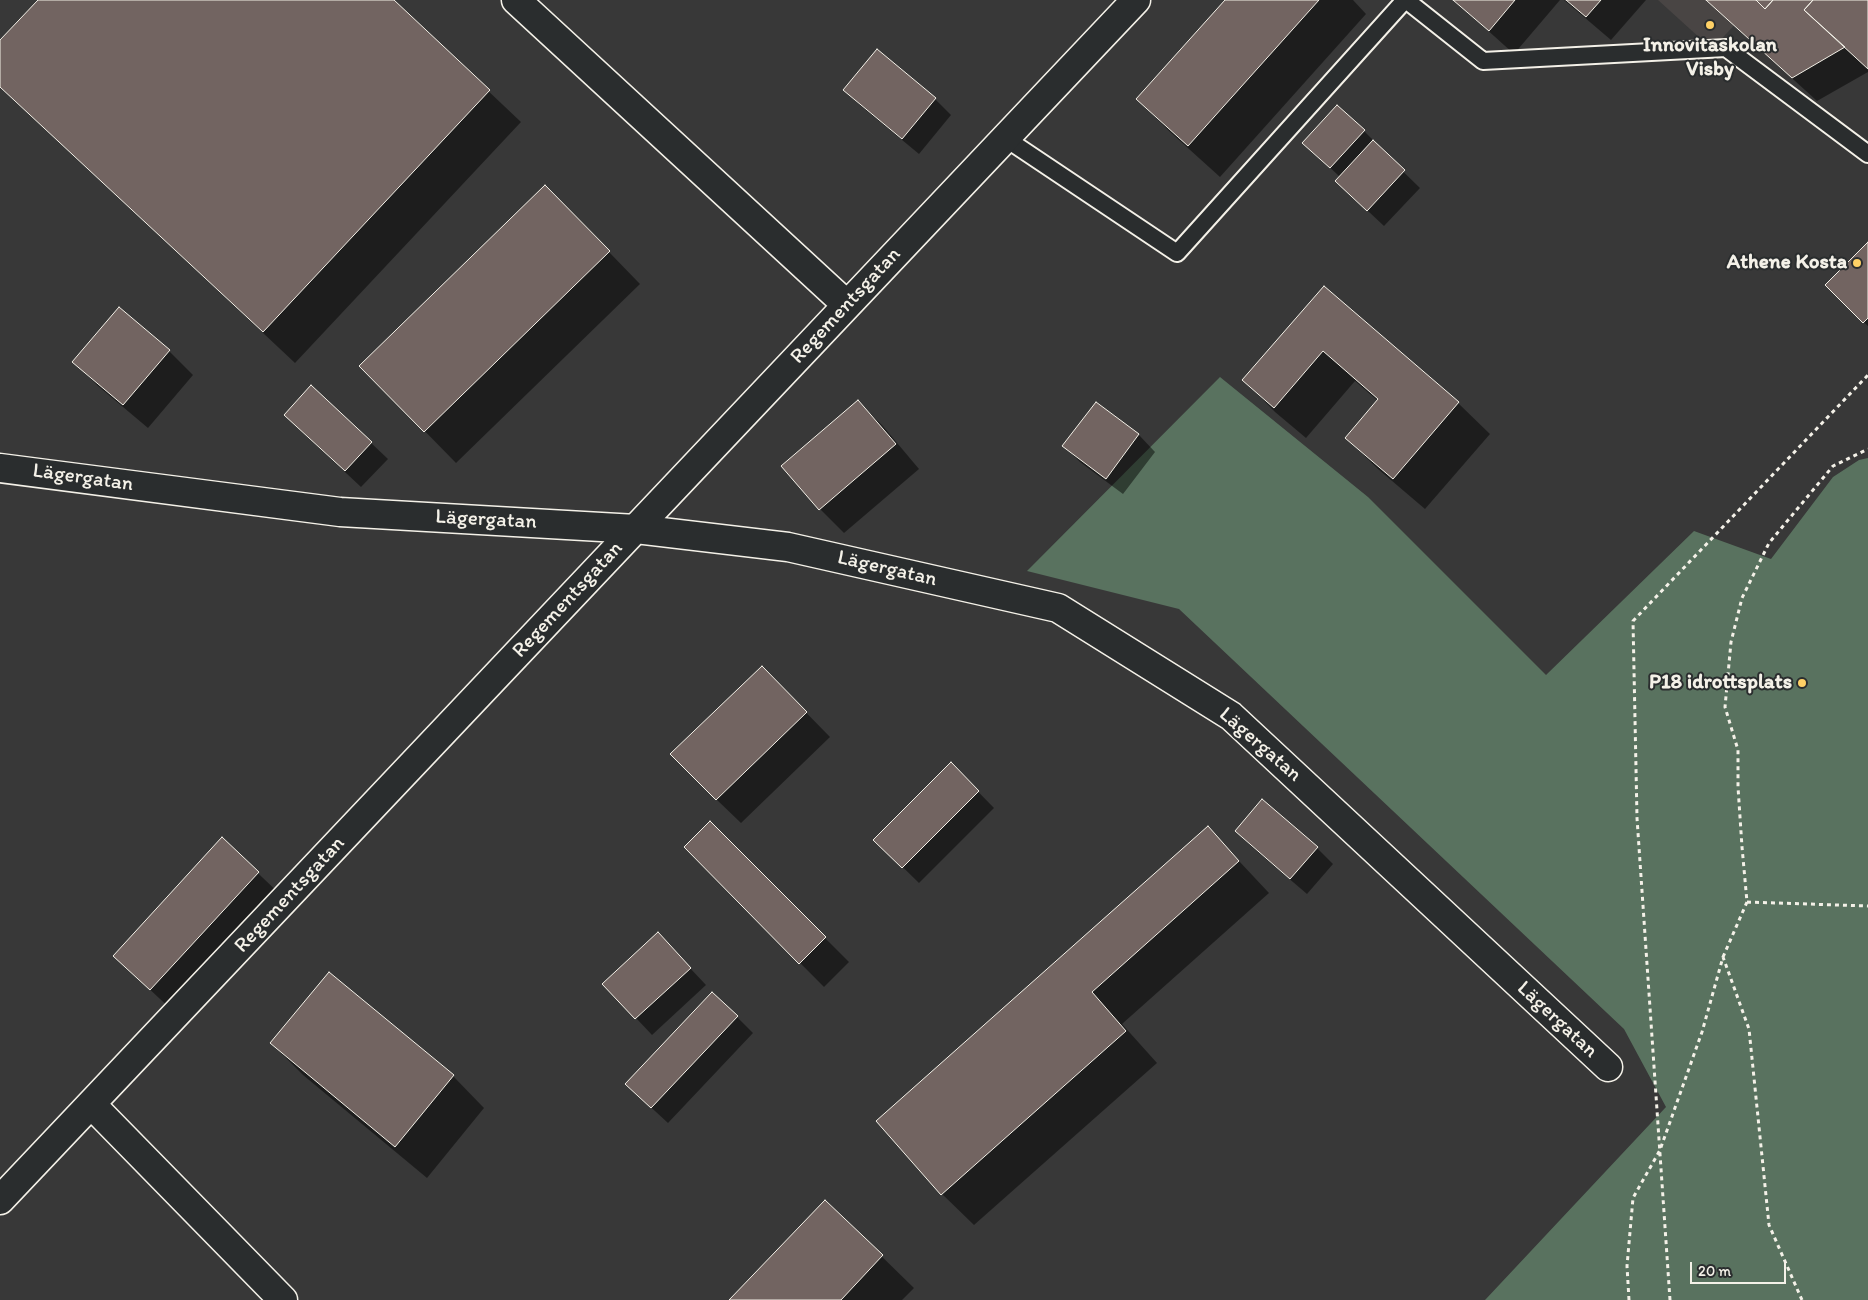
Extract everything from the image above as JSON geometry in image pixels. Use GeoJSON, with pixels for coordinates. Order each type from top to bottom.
{"type":"FeatureCollection","features":[{"type":"Feature","properties":{"kind":"street"},"geometry":{"type":"LineString","coordinates":[[516,0],[848,305]]}},
{"type":"Feature","properties":{"kind":"street","name":"Regementsgatan"},"geometry":{"type":"LineString","coordinates":[[0,1200],[92,1105],[1136,0]]}},
{"type":"Feature","properties":{"kind":"street","name":"Lägergatan"},"geometry":{"type":"LineString","coordinates":[[0,468],[340,512],[636,529],[788,547],[1058,608],[1231,716],[1608,1067]]}},
{"type":"Feature","properties":{"kind":"street"},"geometry":{"type":"LineString","coordinates":[[92,1105],[283,1300]]}},
{"type":"Feature","properties":{"kind":"lane"},"geometry":{"type":"LineString","coordinates":[[1005,138],[1177,254],[1405,0],[1483,61],[1726,48],[1868,154]]}},
{"type":"Feature","properties":{"kind":"path"},"geometry":{"type":"LineString","coordinates":[[1670,1300],[1637,818],[1633,621],[1868,375]]}},
{"type":"Feature","properties":{"kind":"path"},"geometry":{"type":"LineString","coordinates":[[1629,1300],[1627,1266],[1633,1198],[1660,1150],[1702,1032],[1723,957],[1747,902],[1742,847],[1738,750],[1725,706],[1731,642],[1742,598],[1769,543],[1833,466],[1868,449]]}},
{"type":"Feature","properties":{"kind":"path"},"geometry":{"type":"LineString","coordinates":[[1747,902],[1868,906]]}},
{"type":"Feature","properties":{"kind":"path"},"geometry":{"type":"LineString","coordinates":[[1723,957],[1749,1029],[1769,1225],[1802,1300]]}},
{"type":"Feature","properties":{"kind":"shaded area","name":"Innovitaskolan Visby"},"geometry":{"type":"Polygon","coordinates":[[[1658,0],[1758,0],[1712,49],[1658,0]]]}},
{"type":"Feature","properties":{"kind":"green space"},"geometry":{"type":"Polygon","coordinates":[[[1220,377],[1368,497],[1546,675],[1694,531],[1771,559],[1833,477],[1859,460],[1868,458],[1868,1300],[1485,1300],[1666,1107],[1624,1029],[1179,609],[1027,571],[1220,377]]]}},
{"type":"Feature","properties":{"kind":"building"},"geometry":{"type":"Polygon","coordinates":[[[38,0],[394,0],[490,90],[263,332],[0,87],[0,40],[38,0]]]}},
{"type":"Feature","properties":{"kind":"building"},"geometry":{"type":"Polygon","coordinates":[[[1225,0],[1319,0],[1188,146],[1136,99],[1225,0]]]}},
{"type":"Feature","properties":{"kind":"building"},"geometry":{"type":"Polygon","coordinates":[[[1453,0],[1515,0],[1489,31],[1453,0]]]}},
{"type":"Feature","properties":{"kind":"building"},"geometry":{"type":"Polygon","coordinates":[[[1566,0],[1601,0],[1586,17],[1566,0]]]}},
{"type":"Feature","properties":{"kind":"building"},"geometry":{"type":"Polygon","coordinates":[[[1706,0],[1756,0],[1765,9],[1773,0],[1813,0],[1804,10],[1845,47],[1792,78],[1706,0]]]}},
{"type":"Feature","properties":{"kind":"building"},"geometry":{"type":"Polygon","coordinates":[[[1756,0],[1773,0],[1765,9],[1756,0]]]}},
{"type":"Feature","properties":{"kind":"building"},"geometry":{"type":"Polygon","coordinates":[[[1813,0],[1868,0],[1868,69],[1804,10],[1813,0]]]}},
{"type":"Feature","properties":{"kind":"building"},"geometry":{"type":"Polygon","coordinates":[[[877,49],[936,98],[902,139],[843,90],[877,49]]]}},
{"type":"Feature","properties":{"kind":"building"},"geometry":{"type":"Polygon","coordinates":[[[1337,105],[1365,130],[1330,168],[1302,143],[1337,105]]]}},
{"type":"Feature","properties":{"kind":"building"},"geometry":{"type":"Polygon","coordinates":[[[1373,140],[1405,170],[1367,211],[1335,181],[1373,140]]]}},
{"type":"Feature","properties":{"kind":"building"},"geometry":{"type":"Polygon","coordinates":[[[545,185],[610,251],[424,432],[359,366],[545,185]]]}},
{"type":"Feature","properties":{"kind":"building","name":"Athene Kosta"},"geometry":{"type":"Polygon","coordinates":[[[1868,242],[1868,318],[1863,323],[1825,285],[1868,242]]]}},
{"type":"Feature","properties":{"kind":"building"},"geometry":{"type":"Polygon","coordinates":[[[1324,286],[1459,402],[1393,479],[1345,438],[1378,399],[1323,351],[1274,408],[1242,380],[1324,286]]]}},
{"type":"Feature","properties":{"kind":"building"},"geometry":{"type":"Polygon","coordinates":[[[119,307],[170,350],[123,405],[72,362],[119,307]]]}},
{"type":"Feature","properties":{"kind":"building"},"geometry":{"type":"Polygon","coordinates":[[[311,385],[372,442],[345,471],[284,415],[311,385]]]}},
{"type":"Feature","properties":{"kind":"building"},"geometry":{"type":"Polygon","coordinates":[[[858,400],[896,444],[819,510],[781,466],[858,400]]]}},
{"type":"Feature","properties":{"kind":"building"},"geometry":{"type":"Polygon","coordinates":[[[1096,402],[1139,434],[1106,479],[1062,446],[1096,402]]]}},
{"type":"Feature","properties":{"kind":"building"},"geometry":{"type":"Polygon","coordinates":[[[762,666],[807,712],[716,800],[670,754],[762,666]]]}},
{"type":"Feature","properties":{"kind":"building"},"geometry":{"type":"Polygon","coordinates":[[[951,762],[979,791],[902,868],[873,840],[951,762]]]}},
{"type":"Feature","properties":{"kind":"building"},"geometry":{"type":"Polygon","coordinates":[[[1262,799],[1318,847],[1290,879],[1235,831],[1262,799]]]}},
{"type":"Feature","properties":{"kind":"building"},"geometry":{"type":"Polygon","coordinates":[[[710,821],[826,937],[799,964],[684,847],[710,821]]]}},
{"type":"Feature","properties":{"kind":"building"},"geometry":{"type":"Polygon","coordinates":[[[1208,826],[1239,861],[1092,992],[1126,1031],[941,1195],[876,1121],[1208,826]]]}},
{"type":"Feature","properties":{"kind":"building"},"geometry":{"type":"Polygon","coordinates":[[[222,837],[259,872],[150,990],[113,956],[222,837]]]}},
{"type":"Feature","properties":{"kind":"building"},"geometry":{"type":"Polygon","coordinates":[[[658,932],[691,968],[635,1019],[602,984],[658,932]]]}},
{"type":"Feature","properties":{"kind":"building"},"geometry":{"type":"Polygon","coordinates":[[[329,972],[454,1075],[395,1147],[270,1043],[329,972]]]}},
{"type":"Feature","properties":{"kind":"building"},"geometry":{"type":"Polygon","coordinates":[[[712,992],[738,1016],[651,1108],[625,1084],[712,992]]]}},
{"type":"Feature","properties":{"kind":"building"},"geometry":{"type":"Polygon","coordinates":[[[825,1200],[883,1255],[841,1300],[729,1300],[825,1200]]]}},
{"type":"Feature","properties":{"kind":"place","name":"Innovitaskolan Visby"},"geometry":{"type":"Point","coordinates":[1710,25]}},
{"type":"Feature","properties":{"kind":"place","name":"Athene Kosta"},"geometry":{"type":"Point","coordinates":[1857,263]}},
{"type":"Feature","properties":{"kind":"place","name":"P18 idrottsplats"},"geometry":{"type":"Point","coordinates":[1802,683]}}]}
